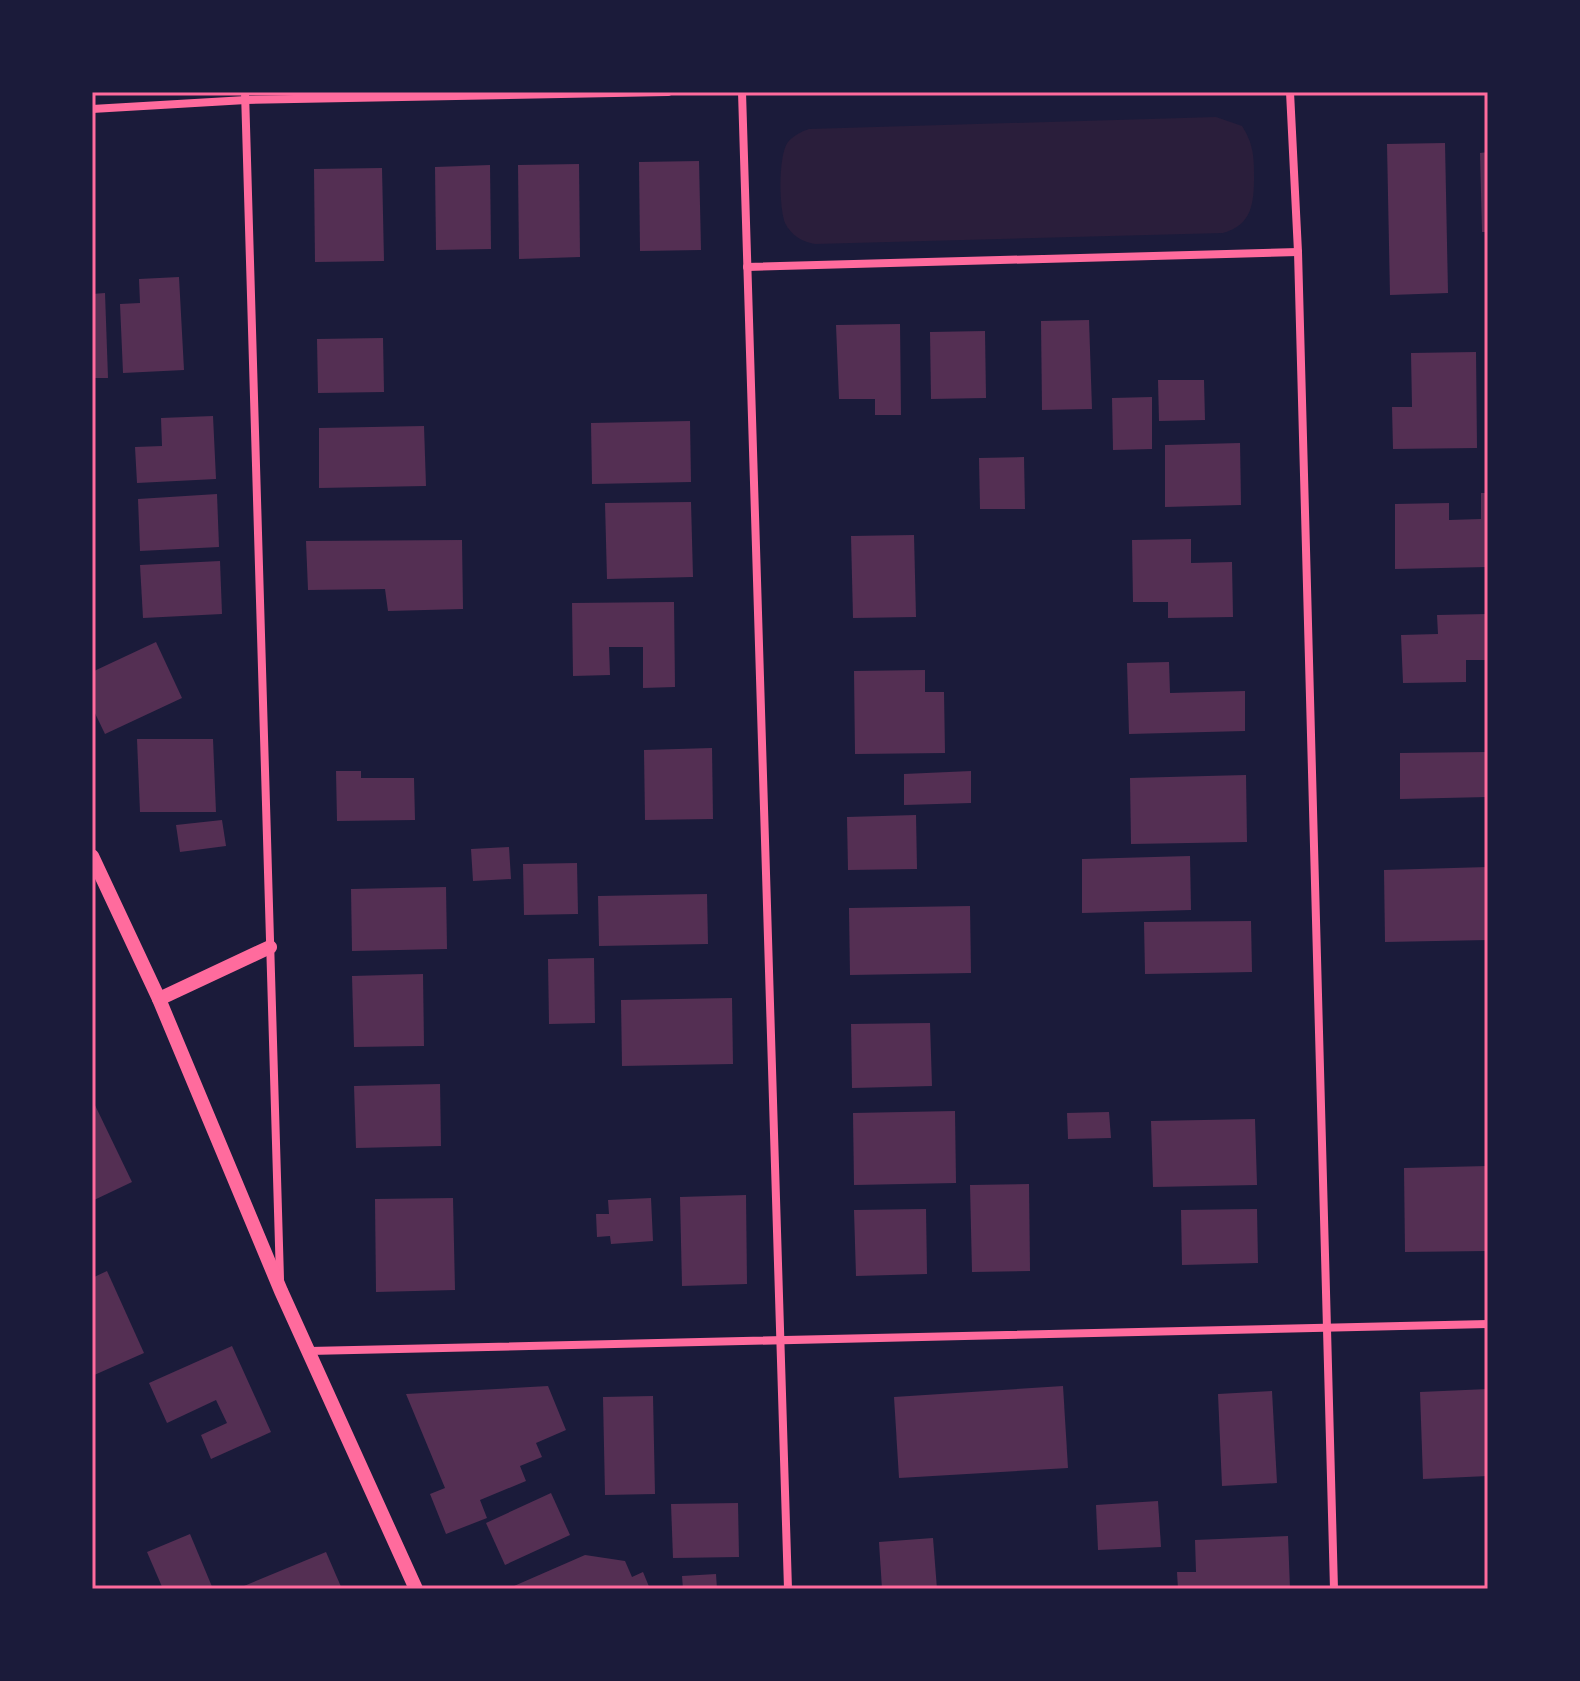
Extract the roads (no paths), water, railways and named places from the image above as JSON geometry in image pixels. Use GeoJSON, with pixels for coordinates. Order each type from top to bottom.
{"type":"FeatureCollection","features":[{"type":"Feature","properties":{"kind":"street"},"geometry":{"type":"LineString","coordinates":[[92,109],[246,96],[668,92]]}},
{"type":"Feature","properties":{"kind":"street"},"geometry":{"type":"LineString","coordinates":[[742,92],[788,1589]]}},
{"type":"Feature","properties":{"kind":"street"},"geometry":{"type":"LineString","coordinates":[[1290,92],[1298,252],[1334,1589]]}},
{"type":"Feature","properties":{"kind":"street"},"geometry":{"type":"LineString","coordinates":[[246,96],[281,1291]]}},
{"type":"Feature","properties":{"kind":"street"},"geometry":{"type":"LineString","coordinates":[[747,267],[1298,252]]}},
{"type":"Feature","properties":{"kind":"street"},"geometry":{"type":"LineString","coordinates":[[92,856],[159,999],[281,1291],[416,1589]]}},
{"type":"Feature","properties":{"kind":"street"},"geometry":{"type":"LineString","coordinates":[[159,999],[270,947]]}},
{"type":"Feature","properties":{"kind":"street"},"geometry":{"type":"LineString","coordinates":[[309,1351],[1488,1324]]}}]}
